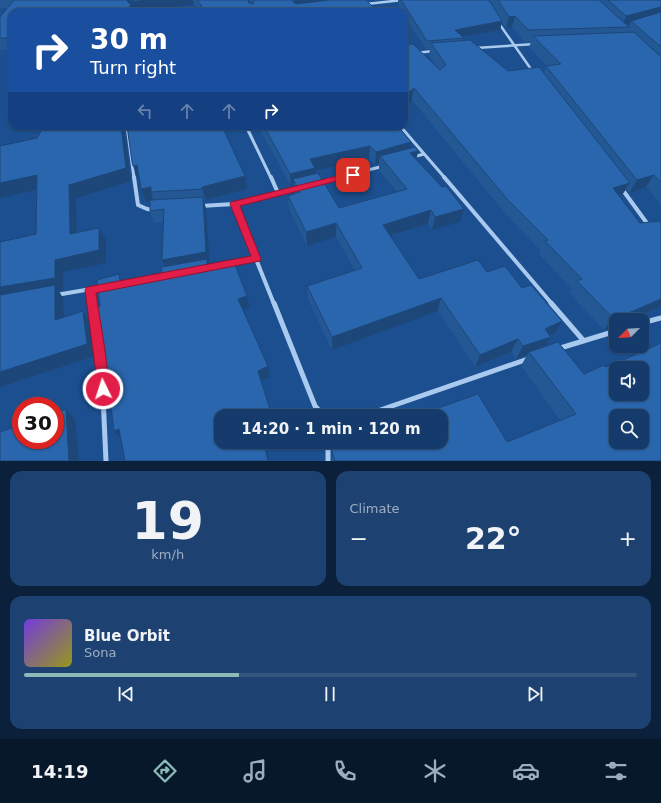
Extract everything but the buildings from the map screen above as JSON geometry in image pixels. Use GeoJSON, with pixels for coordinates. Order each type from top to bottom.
{"type":"FeatureCollection","features":[{"type":"Feature","properties":{"kind":"street"},"geometry":{"type":"LineString","coordinates":[[360,5],[403,0]]}},
{"type":"Feature","properties":{"kind":"street"},"geometry":{"type":"LineString","coordinates":[[497,19],[513,45],[537,77]]}},
{"type":"Feature","properties":{"kind":"street"},"geometry":{"type":"LineString","coordinates":[[474,48],[537,44]]}},
{"type":"Feature","properties":{"kind":"street"},"geometry":{"type":"LineString","coordinates":[[412,53],[435,51]]}},
{"type":"Feature","properties":{"kind":"street"},"geometry":{"type":"LineString","coordinates":[[128,130],[138,205],[147,209],[161,209]]}},
{"type":"Feature","properties":{"kind":"street"},"geometry":{"type":"LineString","coordinates":[[248,130],[278,193]]}},
{"type":"Feature","properties":{"kind":"street"},"geometry":{"type":"LineString","coordinates":[[403,130],[583,340]]}},
{"type":"Feature","properties":{"kind":"street"},"geometry":{"type":"LineString","coordinates":[[410,158],[424,154]]}},
{"type":"Feature","properties":{"kind":"street"},"geometry":{"type":"LineString","coordinates":[[315,184],[389,164]]}},
{"type":"Feature","properties":{"kind":"street"},"geometry":{"type":"LineString","coordinates":[[618,185],[652,229]]}},
{"type":"Feature","properties":{"kind":"street"},"geometry":{"type":"LineString","coordinates":[[198,206],[234,204],[300,187]]}},
{"type":"Feature","properties":{"kind":"street"},"geometry":{"type":"LineString","coordinates":[[234,204],[315,406],[318,409]]}},
{"type":"Feature","properties":{"kind":"street"},"geometry":{"type":"LineString","coordinates":[[197,270],[257,259]]}},
{"type":"Feature","properties":{"kind":"street"},"geometry":{"type":"LineString","coordinates":[[53,296],[111,286]]}},
{"type":"Feature","properties":{"kind":"street"},"geometry":{"type":"LineString","coordinates":[[90,290],[94,320]]}},
{"type":"Feature","properties":{"kind":"street"},"geometry":{"type":"LineString","coordinates":[[649,322],[661,318]]}},
{"type":"Feature","properties":{"kind":"street"},"geometry":{"type":"LineString","coordinates":[[554,350],[609,333]]}},
{"type":"Feature","properties":{"kind":"street"},"geometry":{"type":"LineString","coordinates":[[97,336],[102,374],[106,461]]}},
{"type":"Feature","properties":{"kind":"street"},"geometry":{"type":"LineString","coordinates":[[383,409],[532,357]]}},
{"type":"Feature","properties":{"kind":"street"},"geometry":{"type":"LineString","coordinates":[[328,449],[328,461]]}},
{"type":"Feature","properties":{"kind":"route"},"geometry":{"type":"LineString","coordinates":[[103,389],[90,290],[257,259],[234,204],[353,175]]}}]}
